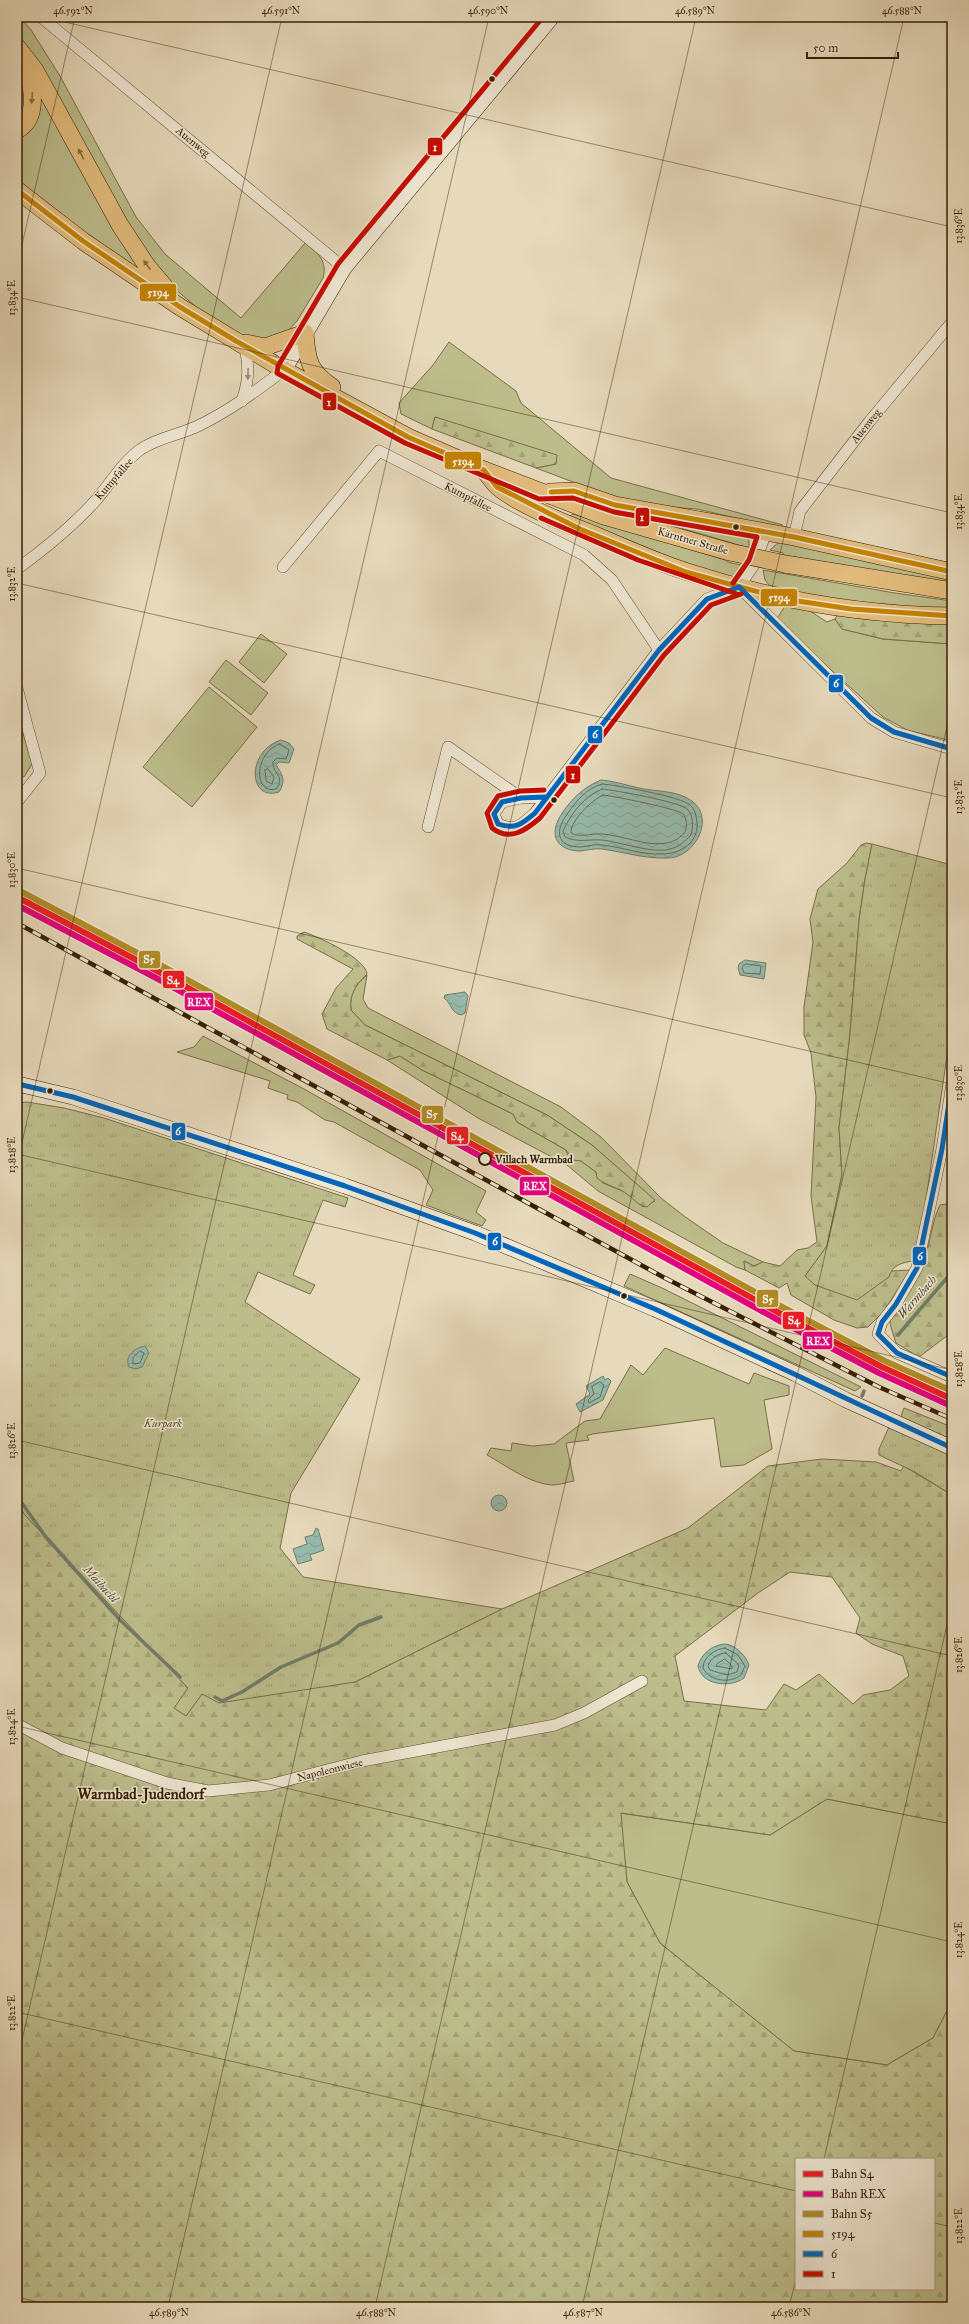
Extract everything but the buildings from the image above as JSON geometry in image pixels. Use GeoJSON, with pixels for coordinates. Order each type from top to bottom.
{"type":"FeatureCollection","features":[{"type":"Feature","properties":{"kind":"main road"},"geometry":{"type":"LineString","coordinates":[[17,48],[32,88],[33,100],[29,116],[17,130]]}},
{"type":"Feature","properties":{"kind":"main road"},"geometry":{"type":"LineString","coordinates":[[17,48],[35,70],[120,226],[147,266],[180,307]]}},
{"type":"Feature","properties":{"kind":"main road","name":"Kärntner Straße"},"geometry":{"type":"LineString","coordinates":[[17,190],[46,214],[180,307],[240,344],[284,370],[408,437],[484,470],[604,516],[730,552],[785,564],[952,591]]}},
{"type":"Feature","properties":{"kind":"main road"},"geometry":{"type":"LineString","coordinates":[[17,203],[46,214]]}},
{"type":"Feature","properties":{"kind":"main road"},"geometry":{"type":"LineString","coordinates":[[240,344],[264,347],[305,333],[306,352],[310,366],[318,377],[332,388],[337,399]]}},
{"type":"Feature","properties":{"kind":"main road"},"geometry":{"type":"LineString","coordinates":[[484,470],[498,487],[528,504],[573,526],[686,572],[784,599],[851,609],[919,615],[952,616]]}},
{"type":"Feature","properties":{"kind":"main road"},"geometry":{"type":"LineString","coordinates":[[542,492],[574,492],[615,505],[794,537],[952,572]]}},
{"type":"Feature","properties":{"kind":"street","name":"Auenweg"},"geometry":{"type":"LineString","coordinates":[[41,17],[344,268]]}},
{"type":"Feature","properties":{"kind":"street"},"geometry":{"type":"LineString","coordinates":[[284,370],[344,268],[552,17]]}},
{"type":"Feature","properties":{"kind":"street","name":"Auenweg"},"geometry":{"type":"LineString","coordinates":[[794,537],[800,511],[869,422],[952,322]]}},
{"type":"Feature","properties":{"kind":"street"},"geometry":{"type":"LineString","coordinates":[[240,344],[248,366],[248,383],[242,402]]}},
{"type":"Feature","properties":{"kind":"street","name":"Kumpfallee"},"geometry":{"type":"LineString","coordinates":[[17,569],[60,536],[97,499],[121,468],[140,450],[158,439],[195,427],[242,402],[284,370]]}},
{"type":"Feature","properties":{"kind":"street","name":"Kumpfallee"},"geometry":{"type":"LineString","coordinates":[[283,567],[379,451],[584,555],[612,580],[659,650]]}},
{"type":"Feature","properties":{"kind":"street"},"geometry":{"type":"LineString","coordinates":[[546,797],[521,798],[502,802],[494,814],[498,824],[508,829],[516,828],[535,813],[659,650],[707,599],[738,587],[755,562],[766,532]]}},
{"type":"Feature","properties":{"kind":"street"},"geometry":{"type":"LineString","coordinates":[[738,587],[871,718],[894,732],[952,749]]}},
{"type":"Feature","properties":{"kind":"street"},"geometry":{"type":"LineString","coordinates":[[17,688],[40,773],[17,802]]}},
{"type":"Feature","properties":{"kind":"street"},"geometry":{"type":"LineString","coordinates":[[428,827],[448,747],[521,798]]}},
{"type":"Feature","properties":{"kind":"street"},"geometry":{"type":"LineString","coordinates":[[17,1081],[73,1097],[345,1186],[468,1231],[655,1309],[796,1374],[846,1400],[952,1448]]}},
{"type":"Feature","properties":{"kind":"street"},"geometry":{"type":"LineString","coordinates":[[952,1083],[942,1149],[917,1268],[896,1304],[882,1322],[878,1334],[897,1353],[952,1377]]}},
{"type":"Feature","properties":{"kind":"street","name":"Napoleonwiese"},"geometry":{"type":"LineString","coordinates":[[17,1724],[62,1748],[167,1783],[208,1791],[269,1785],[362,1761],[555,1725],[584,1713],[642,1681]]}},
{"type":"Feature","properties":{"kind":"green space"},"geometry":{"type":"Polygon","coordinates":[[[17,17],[20,17],[31,30],[60,76],[136,217],[165,254],[241,318],[306,242],[318,254],[323,262],[323,278],[297,321],[287,332],[276,340],[242,336],[201,311],[175,289],[146,255],[38,63],[17,33],[17,17]]]}},
{"type":"Feature","properties":{"kind":"green space"},"geometry":{"type":"Polygon","coordinates":[[[17,64],[23,78],[26,93],[24,107],[17,121],[17,64]]]}},
{"type":"Feature","properties":{"kind":"green space"},"geometry":{"type":"Polygon","coordinates":[[[40,95],[145,275],[99,243],[17,179],[17,137],[40,95]]]}},
{"type":"Feature","properties":{"kind":"green space"},"geometry":{"type":"Polygon","coordinates":[[[449,342],[516,391],[521,403],[611,478],[783,525],[780,528],[697,509],[631,504],[536,468],[556,464],[435,417],[432,429],[401,414],[399,403],[433,365],[449,342]]]}},
{"type":"Feature","properties":{"kind":"green space"},"geometry":{"type":"Polygon","coordinates":[[[435,417],[557,455],[556,464],[536,468],[432,429],[435,417]]]}},
{"type":"Feature","properties":{"kind":"green space"},"geometry":{"type":"Polygon","coordinates":[[[626,512],[746,535],[749,541],[749,548],[626,512]]]}},
{"type":"Feature","properties":{"kind":"green space"},"geometry":{"type":"Polygon","coordinates":[[[573,514],[745,566],[737,577],[723,579],[570,516],[573,514]]]}},
{"type":"Feature","properties":{"kind":"green space"},"geometry":{"type":"Polygon","coordinates":[[[780,541],[952,575],[952,584],[783,555],[783,553],[770,550],[780,541]]]}},
{"type":"Feature","properties":{"kind":"green space"},"geometry":{"type":"Polygon","coordinates":[[[763,570],[895,593],[952,601],[952,612],[884,609],[771,587],[765,580],[763,570]]]}},
{"type":"Feature","properties":{"kind":"green space"},"geometry":{"type":"Polygon","coordinates":[[[785,606],[810,611],[827,622],[835,619],[842,629],[883,639],[952,644],[952,741],[907,730],[883,717],[776,620],[785,606]]]}},
{"type":"Feature","properties":{"kind":"green space"},"geometry":{"type":"Polygon","coordinates":[[[839,612],[952,623],[952,644],[883,639],[842,629],[835,619],[839,612]]]}},
{"type":"Feature","properties":{"kind":"green space"},"geometry":{"type":"Polygon","coordinates":[[[261,634],[287,654],[264,683],[239,662],[261,634]]]}},
{"type":"Feature","properties":{"kind":"green space"},"geometry":{"type":"Polygon","coordinates":[[[226,660],[268,693],[251,715],[209,682],[226,660]]]}},
{"type":"Feature","properties":{"kind":"green space"},"geometry":{"type":"Polygon","coordinates":[[[209,687],[257,727],[192,807],[143,767],[209,687]]]}},
{"type":"Feature","properties":{"kind":"green space"},"geometry":{"type":"Polygon","coordinates":[[[17,712],[32,764],[24,777],[17,773],[17,712]]]}},
{"type":"Feature","properties":{"kind":"green space"},"geometry":{"type":"Polygon","coordinates":[[[866,843],[872,844],[859,920],[850,1034],[839,1128],[842,1175],[827,1246],[805,1276],[910,1270],[884,1311],[868,1327],[857,1328],[834,1320],[791,1295],[787,1283],[779,1288],[745,1270],[744,1261],[754,1266],[763,1262],[780,1266],[797,1250],[808,1248],[817,1242],[811,1196],[816,1097],[811,1053],[804,1035],[804,1007],[813,942],[810,919],[818,889],[847,863],[861,845],[866,843]]]}},
{"type":"Feature","properties":{"kind":"green space"},"geometry":{"type":"Polygon","coordinates":[[[872,844],[952,865],[952,1022],[920,1240],[914,1261],[902,1263],[895,1267],[890,1273],[889,1277],[857,1300],[815,1285],[805,1276],[827,1246],[842,1175],[839,1128],[850,1034],[859,920],[872,844]]]}},
{"type":"Feature","properties":{"kind":"green space"},"geometry":{"type":"Polygon","coordinates":[[[304,932],[320,938],[350,955],[364,968],[367,974],[352,994],[351,1010],[365,1025],[547,1115],[592,1145],[655,1200],[647,1207],[617,1188],[604,1183],[597,1178],[596,1172],[581,1161],[573,1160],[566,1150],[517,1122],[513,1114],[422,1070],[400,1056],[387,1060],[327,1029],[322,1014],[336,988],[353,969],[297,939],[297,936],[304,932]]]}},
{"type":"Feature","properties":{"kind":"green space"},"geometry":{"type":"Polygon","coordinates":[[[367,975],[363,999],[368,1008],[561,1107],[601,1137],[661,1198],[684,1216],[723,1243],[763,1262],[754,1266],[744,1261],[745,1270],[736,1267],[598,1191],[567,1165],[478,1118],[387,1060],[400,1056],[422,1070],[513,1114],[517,1122],[566,1150],[568,1155],[581,1161],[596,1172],[603,1183],[627,1193],[643,1207],[655,1201],[592,1145],[547,1115],[365,1025],[351,1010],[351,999],[356,986],[367,975]]]}},
{"type":"Feature","properties":{"kind":"green space"},"geometry":{"type":"Polygon","coordinates":[[[203,1036],[304,1089],[486,1191],[476,1212],[486,1220],[482,1226],[426,1205],[433,1190],[420,1170],[334,1122],[325,1120],[297,1102],[287,1099],[288,1095],[268,1088],[270,1081],[177,1052],[194,1047],[203,1036]]]}},
{"type":"Feature","properties":{"kind":"green space","name":"Kurpark"},"geometry":{"type":"Polygon","coordinates":[[[27,1102],[64,1108],[104,1118],[348,1198],[345,1207],[323,1200],[293,1275],[315,1285],[310,1294],[258,1272],[245,1302],[360,1379],[291,1493],[280,1548],[303,1577],[502,1609],[355,1682],[219,1703],[202,1694],[186,1716],[174,1708],[188,1688],[24,1514],[17,1499],[17,1103],[27,1102]]]}},
{"type":"Feature","properties":{"kind":"green space"},"geometry":{"type":"Polygon","coordinates":[[[952,1203],[952,1332],[919,1357],[896,1343],[890,1324],[891,1317],[914,1282],[921,1268],[940,1205],[952,1203]]]}},
{"type":"Feature","properties":{"kind":"green space"},"geometry":{"type":"Polygon","coordinates":[[[630,1274],[662,1288],[861,1387],[855,1391],[624,1286],[630,1274]]]}},
{"type":"Feature","properties":{"kind":"green space"},"geometry":{"type":"Polygon","coordinates":[[[665,1348],[749,1384],[754,1373],[789,1386],[789,1395],[764,1400],[772,1449],[744,1465],[721,1467],[714,1418],[592,1434],[587,1436],[589,1440],[566,1443],[574,1481],[558,1485],[544,1484],[527,1478],[487,1455],[491,1448],[511,1451],[512,1443],[533,1446],[554,1444],[585,1421],[600,1419],[631,1365],[643,1375],[665,1348]]]}},
{"type":"Feature","properties":{"kind":"green space"},"geometry":{"type":"Polygon","coordinates":[[[904,1408],[952,1427],[952,1442],[900,1419],[904,1408]]]}},
{"type":"Feature","properties":{"kind":"green space"},"geometry":{"type":"Polygon","coordinates":[[[889,1427],[952,1454],[952,1495],[915,1472],[879,1455],[879,1449],[889,1427]]]}},
{"type":"Feature","properties":{"kind":"green space"},"geometry":{"type":"Polygon","coordinates":[[[822,1459],[876,1462],[901,1471],[904,1466],[952,1495],[952,1824],[827,1799],[770,1835],[621,1813],[627,1882],[660,1943],[794,2051],[887,2065],[933,2038],[952,2001],[952,2307],[17,2307],[17,1499],[24,1514],[182,1681],[188,1689],[182,1697],[186,1716],[202,1694],[355,1682],[502,1609],[688,1528],[768,1466],[822,1459]],[[790,1572],[758,1593],[675,1656],[684,1701],[766,1710],[784,1684],[796,1690],[819,1674],[853,1704],[863,1695],[890,1690],[909,1676],[903,1656],[872,1644],[856,1633],[860,1618],[832,1577],[790,1572]]]}},
{"type":"Feature","properties":{"kind":"green space"},"geometry":{"type":"Polygon","coordinates":[[[827,1799],[952,1824],[952,2001],[933,2038],[887,2065],[794,2051],[660,1943],[627,1882],[620,1813],[770,1835],[827,1799]]]}},
{"type":"Feature","properties":{"kind":"water"},"geometry":{"type":"Polygon","coordinates":[[[281,740],[289,743],[294,749],[289,763],[279,762],[276,765],[283,778],[279,792],[269,793],[261,790],[257,783],[255,774],[257,764],[262,754],[270,746],[281,740]]]}},
{"type":"Feature","properties":{"kind":"water"},"geometry":{"type":"Polygon","coordinates":[[[601,780],[673,793],[686,797],[699,809],[702,818],[702,827],[699,836],[686,852],[668,858],[643,856],[602,849],[581,851],[566,848],[561,845],[555,835],[557,822],[565,809],[574,799],[589,786],[601,780]]]}},
{"type":"Feature","properties":{"kind":"water"},"geometry":{"type":"Polygon","coordinates":[[[745,960],[766,963],[764,979],[740,975],[738,968],[739,964],[745,960]]]}},
{"type":"Feature","properties":{"kind":"water"},"geometry":{"type":"Polygon","coordinates":[[[465,992],[468,996],[465,1013],[461,1015],[453,1010],[444,998],[445,995],[465,992]]]}},
{"type":"Feature","properties":{"kind":"water"},"geometry":{"type":"Polygon","coordinates":[[[145,1346],[149,1353],[142,1367],[136,1369],[129,1367],[128,1359],[131,1353],[145,1346]]]}},
{"type":"Feature","properties":{"kind":"water"},"geometry":{"type":"Polygon","coordinates":[[[603,1376],[605,1380],[608,1378],[611,1381],[603,1400],[580,1412],[576,1404],[590,1394],[586,1386],[603,1376]]]}},
{"type":"Feature","properties":{"kind":"water"},"geometry":{"type":"Polygon","coordinates":[[[499,1495],[506,1500],[507,1503],[502,1510],[499,1511],[492,1506],[491,1503],[496,1496],[499,1495]]]}},
{"type":"Feature","properties":{"kind":"water"},"geometry":{"type":"Polygon","coordinates":[[[316,1528],[318,1529],[324,1550],[310,1555],[312,1560],[298,1564],[293,1549],[307,1544],[305,1537],[313,1535],[316,1528]]]}},
{"type":"Feature","properties":{"kind":"water"},"geometry":{"type":"Polygon","coordinates":[[[725,1644],[733,1646],[740,1652],[746,1658],[749,1665],[744,1678],[725,1684],[705,1678],[698,1666],[704,1654],[716,1646],[725,1644]]]}},
{"type":"Feature","properties":{"kind":"waterway","name":"Warmbach"},"geometry":{"type":"LineString","coordinates":[[898,1335],[952,1272]]}},
{"type":"Feature","properties":{"kind":"waterway","name":"Warmbach"},"geometry":{"type":"LineString","coordinates":[[862,1396],[864,1391]]}},
{"type":"Feature","properties":{"kind":"waterway","name":"Maibachl"},"geometry":{"type":"LineString","coordinates":[[17,1496],[45,1536],[120,1620],[180,1677]]}},
{"type":"Feature","properties":{"kind":"waterway","name":"Maibachl"},"geometry":{"type":"LineString","coordinates":[[215,1697],[222,1701],[242,1692],[281,1667],[338,1643],[359,1625],[381,1617]]}},
{"type":"Feature","properties":{"kind":"railway"},"geometry":{"type":"LineString","coordinates":[[17,923],[663,1277],[879,1387],[952,1419]]}},
{"type":"Feature","properties":{"kind":"rail line","name":"S5"},"geometry":{"type":"LineString","coordinates":[[20,891],[164,967],[786,1309],[885,1361],[952,1391]]}},
{"type":"Feature","properties":{"kind":"rail line","name":"S4"},"geometry":{"type":"LineString","coordinates":[[17,897],[161,973],[783,1315],[882,1367],[952,1399]]}},
{"type":"Feature","properties":{"kind":"rail line","name":"REX"},"geometry":{"type":"LineString","coordinates":[[17,905],[158,979],[780,1321],[879,1373],[949,1405]]}},
{"type":"Feature","properties":{"kind":"transit line","name":"1"},"geometry":{"type":"LineString","coordinates":[[543,17],[338,264],[278,366],[277,373],[405,443],[539,499],[573,498],[614,512],[757,537],[749,560],[733,583]]}},
{"type":"Feature","properties":{"kind":"transit line","name":"5194"},"geometry":{"type":"LineString","coordinates":[[17,190],[83,241],[180,307],[236,341],[408,437],[484,470],[497,487],[580,529],[686,572],[784,599],[851,609],[952,616]]}},
{"type":"Feature","properties":{"kind":"transit line","name":"5194"},"geometry":{"type":"LineString","coordinates":[[551,492],[574,491],[615,505],[794,537],[952,572]]}},
{"type":"Feature","properties":{"kind":"transit line","name":"1"},"geometry":{"type":"LineString","coordinates":[[541,518],[638,560],[737,594]]}},
{"type":"Feature","properties":{"kind":"transit line","name":"6"},"geometry":{"type":"LineString","coordinates":[[739,587],[871,718],[894,732],[952,749]]}},
{"type":"Feature","properties":{"kind":"transit line","name":"6"},"geometry":{"type":"LineString","coordinates":[[546,797],[521,798],[502,802],[494,814],[498,824],[504,826],[518,825],[535,813],[659,650],[707,599],[739,587]]}},
{"type":"Feature","properties":{"kind":"transit line","name":"1"},"geometry":{"type":"LineString","coordinates":[[544,790],[520,791],[498,796],[487,813],[492,828],[505,834],[518,833],[529,827],[540,818],[664,655],[711,605],[741,594]]}},
{"type":"Feature","properties":{"kind":"transit line","name":"6"},"geometry":{"type":"LineString","coordinates":[[952,1083],[942,1149],[917,1268],[896,1304],[882,1322],[878,1334],[897,1353],[952,1377]]}},
{"type":"Feature","properties":{"kind":"transit line","name":"6"},"geometry":{"type":"LineString","coordinates":[[18,1084],[73,1097],[345,1186],[475,1233],[655,1309],[952,1448]]}},
{"type":"Feature","properties":{"kind":"place","name":"Villach Warmbad"},"geometry":{"type":"Point","coordinates":[485,1159]}},
{"type":"Feature","properties":{"kind":"district","name":"Warmbad-Judendorf"},"geometry":{"type":"Point","coordinates":[141,1794]}}]}
